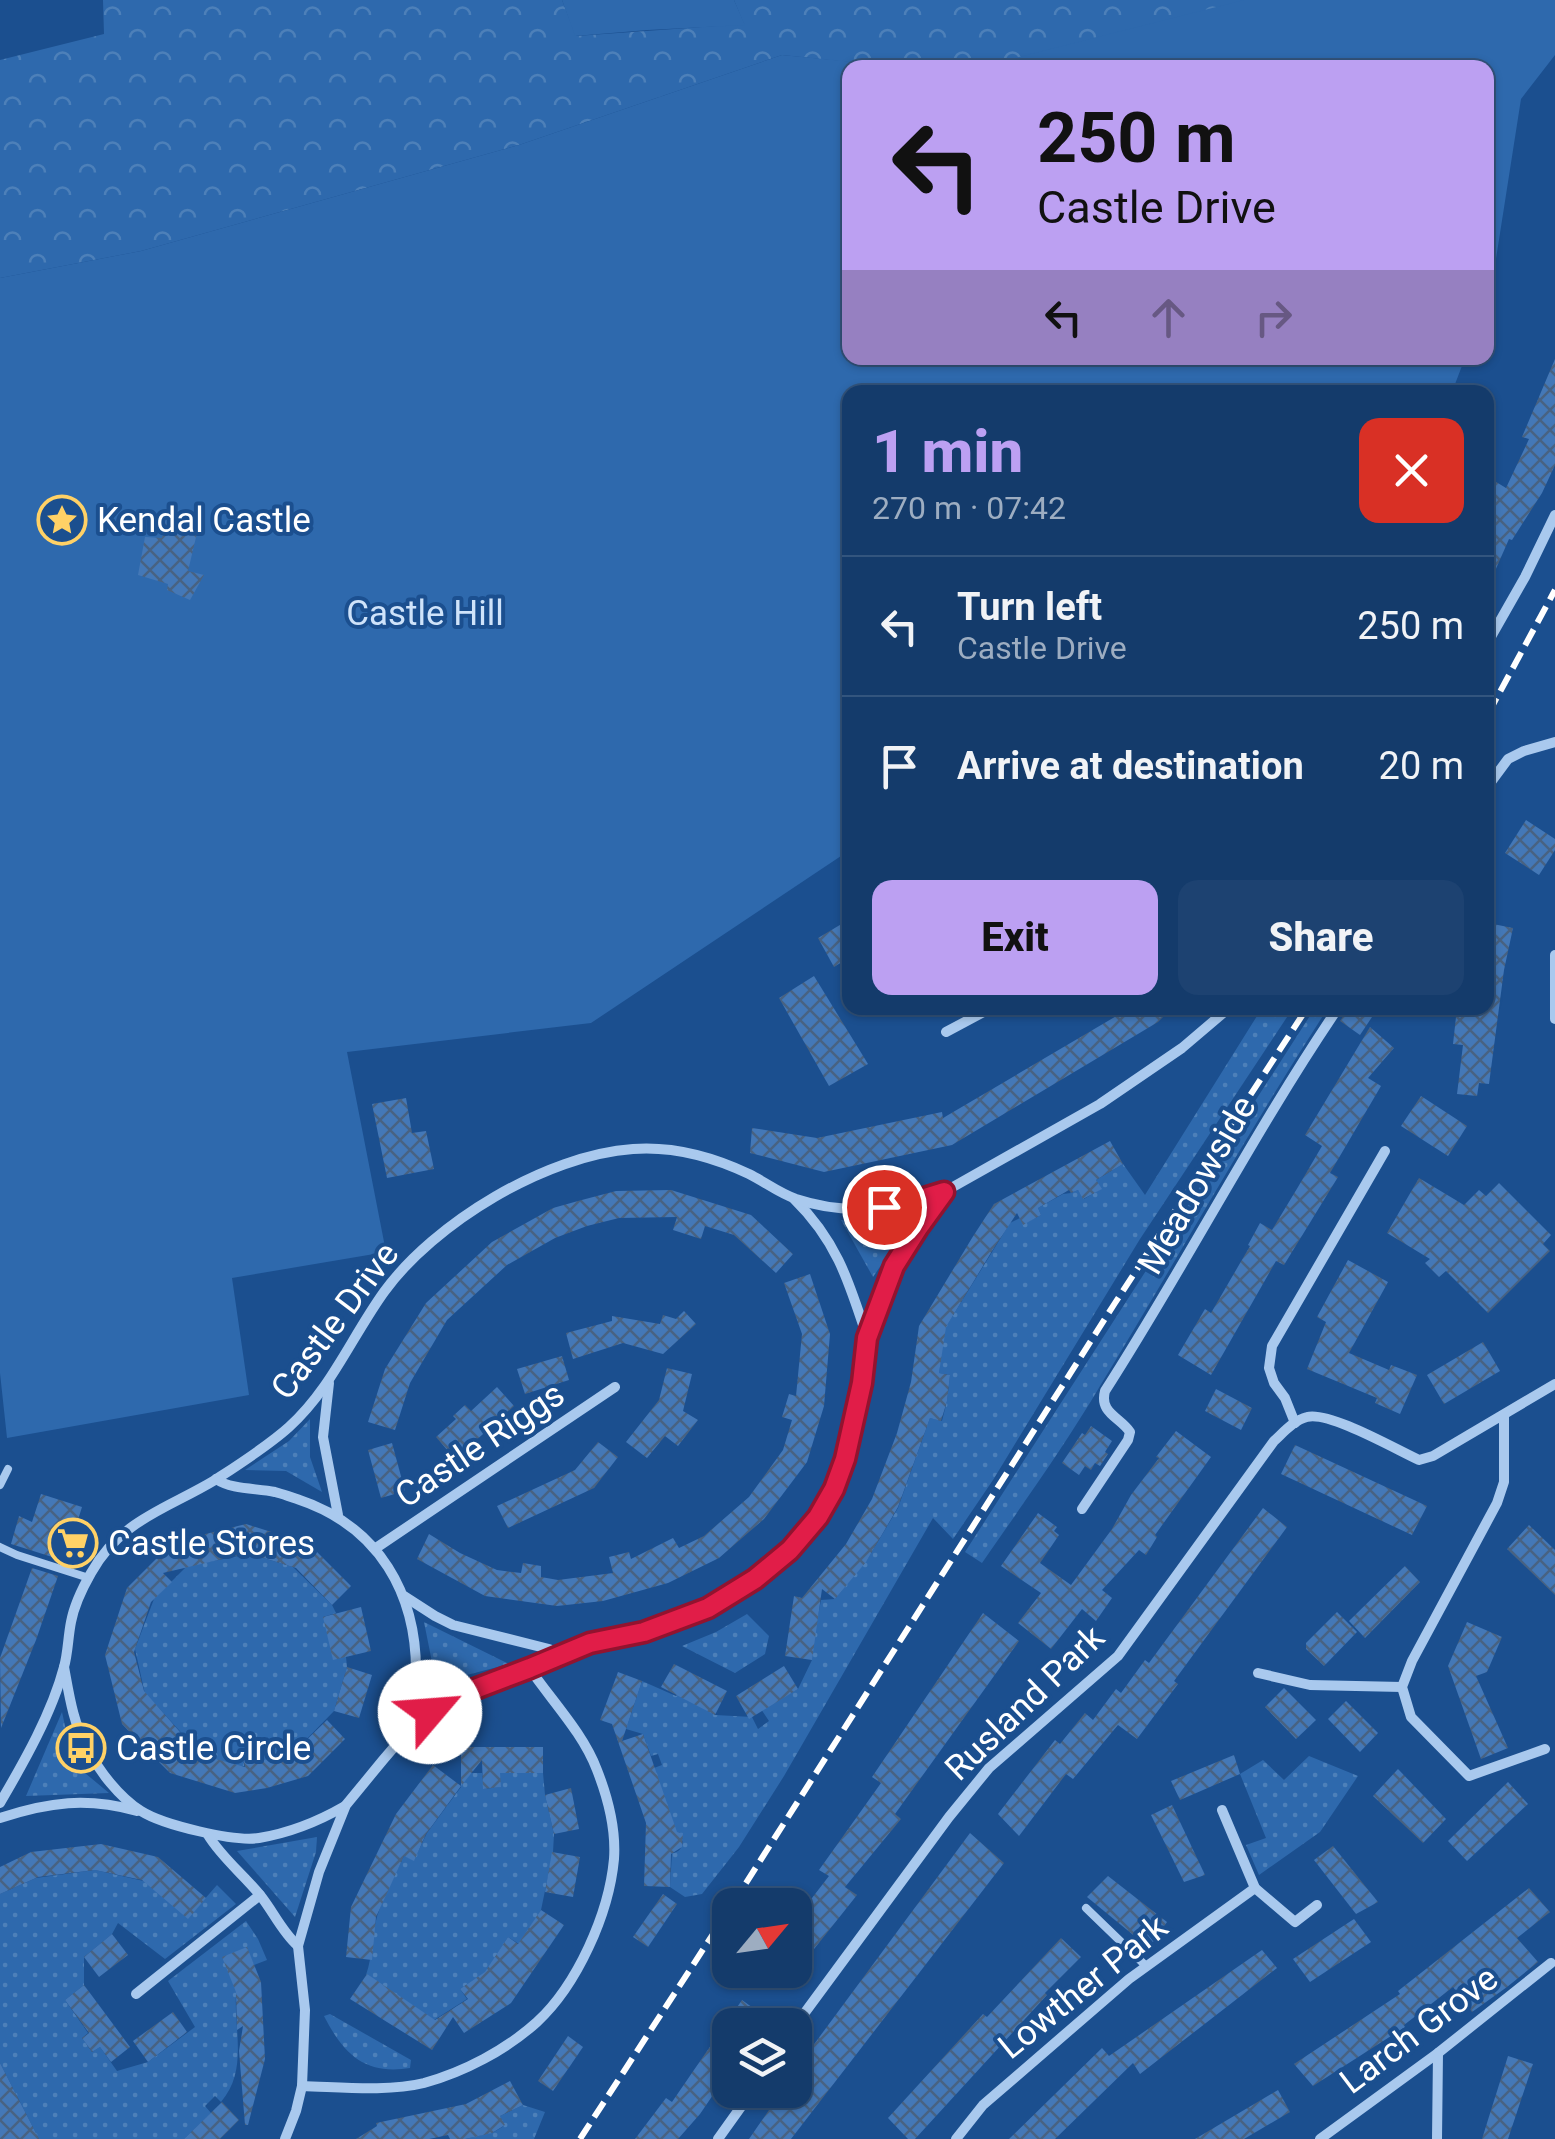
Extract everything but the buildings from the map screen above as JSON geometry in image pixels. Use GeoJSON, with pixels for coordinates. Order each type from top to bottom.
{"type":"FeatureCollection","features":[{"type":"Feature","properties":{"kind":"street"},"geometry":{"type":"LineString","coordinates":[[1494,631],[1555,515]]}},
{"type":"Feature","properties":{"kind":"street"},"geometry":{"type":"LineString","coordinates":[[1494,778],[1508,759],[1555,742]]}},
{"type":"Feature","properties":{"kind":"street"},"geometry":{"type":"LineString","coordinates":[[1555,956],[1555,1018]]}},
{"type":"Feature","properties":{"kind":"street"},"geometry":{"type":"LineString","coordinates":[[946,1032],[978,1015]]}},
{"type":"Feature","properties":{"kind":"street"},"geometry":{"type":"LineString","coordinates":[[284,2139],[302,2086],[305,2010],[298,1946],[320,1872],[346,1805],[407,1732],[454,1697],[590,1643],[644,1632],[708,1608],[755,1579],[790,1550],[818,1517],[845,1459],[862,1383],[867,1338],[894,1266],[944,1192],[1100,1104],[1182,1048],[1221,1015]]}},
{"type":"Feature","properties":{"kind":"street","name":"Meadowside"},"geometry":{"type":"LineString","coordinates":[[1082,1509],[1130,1432],[1105,1406],[1106,1391],[1294,1071],[1333,1015]]}},
{"type":"Feature","properties":{"kind":"street","name":"Castle Drive"},"geometry":{"type":"LineString","coordinates":[[0,1803],[32,1750],[64,1667],[72,1617],[88,1578],[112,1543],[138,1520],[216,1479],[287,1429],[329,1382],[384,1292],[418,1254],[457,1221],[539,1174],[595,1154],[632,1149],[668,1149],[719,1162],[793,1198],[828,1207],[864,1210],[905,1204],[944,1192]]}},
{"type":"Feature","properties":{"kind":"street"},"geometry":{"type":"LineString","coordinates":[[1385,1152],[1272,1346],[1270,1368],[1274,1383],[1295,1423],[1308,1416],[1327,1417],[1419,1460],[1433,1456],[1555,1384]]}},
{"type":"Feature","properties":{"kind":"street"},"geometry":{"type":"LineString","coordinates":[[793,1198],[831,1242],[867,1338]]}},
{"type":"Feature","properties":{"kind":"street"},"geometry":{"type":"LineString","coordinates":[[329,1382],[322,1437],[338,1515]]}},
{"type":"Feature","properties":{"kind":"street","name":"Castle Riggs"},"geometry":{"type":"LineString","coordinates":[[376,1548],[615,1387]]}},
{"type":"Feature","properties":{"kind":"street"},"geometry":{"type":"LineString","coordinates":[[1504,1414],[1504,1482],[1497,1504],[1412,1661],[1402,1687],[1411,1717],[1468,1776],[1545,1749]]}},
{"type":"Feature","properties":{"kind":"street","name":"Rusland Park"},"geometry":{"type":"LineString","coordinates":[[808,2008],[988,1768],[1118,1656],[1274,1441],[1295,1423]]}},
{"type":"Feature","properties":{"kind":"street"},"geometry":{"type":"LineString","coordinates":[[216,1479],[224,1485],[277,1492],[338,1515],[376,1548],[404,1596],[414,1637],[416,1682],[407,1732]]}},
{"type":"Feature","properties":{"kind":"street"},"geometry":{"type":"LineString","coordinates":[[404,1596],[453,1625],[548,1649],[560,1656]]}},
{"type":"Feature","properties":{"kind":"street"},"geometry":{"type":"LineString","coordinates":[[64,1667],[85,1746],[102,1772],[143,1813]]}},
{"type":"Feature","properties":{"kind":"street"},"geometry":{"type":"LineString","coordinates":[[302,2086],[368,2088],[419,2084],[451,2074],[507,2045],[538,2020],[561,1994],[592,1942],[614,1859],[612,1825],[596,1766],[530,1668]]}},
{"type":"Feature","properties":{"kind":"street"},"geometry":{"type":"LineString","coordinates":[[1258,1673],[1310,1685],[1402,1687]]}},
{"type":"Feature","properties":{"kind":"street"},"geometry":{"type":"LineString","coordinates":[[0,1818],[38,1806],[81,1802],[118,1806],[208,1835],[256,1839],[326,1817],[346,1805]]}},
{"type":"Feature","properties":{"kind":"street"},"geometry":{"type":"LineString","coordinates":[[1222,1810],[1254,1888],[1295,1922],[1317,1905]]}},
{"type":"Feature","properties":{"kind":"street"},"geometry":{"type":"LineString","coordinates":[[208,1835],[298,1946]]}},
{"type":"Feature","properties":{"kind":"street","name":"Lowther Park"},"geometry":{"type":"LineString","coordinates":[[956,2139],[983,2105],[1146,1966],[1254,1888]]}},
{"type":"Feature","properties":{"kind":"street"},"geometry":{"type":"LineString","coordinates":[[136,1994],[260,1896]]}},
{"type":"Feature","properties":{"kind":"street","name":"Larch Grove"},"geometry":{"type":"LineString","coordinates":[[1320,2139],[1438,2054],[1551,1963]]}},
{"type":"Feature","properties":{"kind":"street"},"geometry":{"type":"LineString","coordinates":[[1438,2054],[1438,2139]]}},
{"type":"Feature","properties":{"kind":"street"},"geometry":{"type":"LineString","coordinates":[[718,2139],[740,2108]]}},
{"type":"Feature","properties":{"kind":"lane"},"geometry":{"type":"LineString","coordinates":[[0,1485],[8,1469]]}},
{"type":"Feature","properties":{"kind":"lane"},"geometry":{"type":"LineString","coordinates":[[0,1546],[88,1578]]}},
{"type":"Feature","properties":{"kind":"lane"},"geometry":{"type":"LineString","coordinates":[[1086,1908],[1146,1966]]}},
{"type":"Feature","properties":{"kind":"green space"},"geometry":{"type":"Polygon","coordinates":[[[103,0],[562,0],[576,36],[744,24],[734,0],[1301,0],[1090,60],[842,61],[782,55],[519,145],[141,251],[0,278],[0,60],[104,34],[103,0]]]}},
{"type":"Feature","properties":{"kind":"green space"},"geometry":{"type":"Polygon","coordinates":[[[562,0],[734,0],[745,25],[575,36],[562,0]]]}},
{"type":"Feature","properties":{"kind":"green space"},"geometry":{"type":"Polygon","coordinates":[[[1244,0],[1555,0],[1555,55],[1521,99],[1494,272],[1494,60],[1007,60],[1244,0]]]}},
{"type":"Feature","properties":{"kind":"green space","name":"Castle Hill"},"geometry":{"type":"Polygon","coordinates":[[[782,55],[842,61],[842,365],[1462,365],[1455,385],[842,385],[842,855],[591,1023],[347,1052],[386,1252],[232,1278],[249,1395],[7,1438],[0,1373],[0,278],[141,251],[519,145],[782,55]]]}},
{"type":"Feature","properties":{"kind":"green space"},"geometry":{"type":"Polygon","coordinates":[[[1258,1015],[1288,1015],[1140,1239],[953,1539],[933,1518],[739,1847],[702,1894],[685,1897],[670,1887],[672,1853],[681,1848],[682,1839],[680,1832],[673,1832],[654,1768],[662,1765],[658,1754],[651,1756],[643,1734],[626,1729],[642,1681],[676,1696],[679,1693],[715,1715],[752,1717],[758,1729],[769,1721],[761,1709],[798,1689],[812,1660],[815,1617],[821,1600],[835,1599],[867,1560],[898,1508],[930,1418],[942,1421],[950,1375],[939,1373],[944,1330],[1010,1223],[1020,1218],[1024,1224],[1041,1215],[1038,1208],[1063,1194],[1078,1190],[1084,1199],[1101,1189],[1096,1180],[1123,1164],[1145,1195],[1258,1015]]]}},
{"type":"Feature","properties":{"kind":"green space"},"geometry":{"type":"Polygon","coordinates":[[[1310,1015],[1324,1015],[1043,1476],[982,1563],[965,1552],[1310,1015]]]}},
{"type":"Feature","properties":{"kind":"green space"},"geometry":{"type":"Polygon","coordinates":[[[841,1220],[911,1221],[873,1277],[841,1220]]]}},
{"type":"Feature","properties":{"kind":"green space"},"geometry":{"type":"Polygon","coordinates":[[[310,1419],[310,1457],[322,1492],[286,1471],[245,1470],[289,1441],[310,1419]]]}},
{"type":"Feature","properties":{"kind":"green space"},"geometry":{"type":"Polygon","coordinates":[[[250,1554],[293,1567],[332,1605],[336,1613],[323,1617],[346,1657],[347,1667],[334,1711],[295,1751],[264,1761],[262,1750],[243,1754],[244,1766],[236,1767],[180,1747],[187,1739],[157,1706],[147,1703],[135,1649],[154,1599],[187,1566],[250,1554]]]}},
{"type":"Feature","properties":{"kind":"green space"},"geometry":{"type":"Polygon","coordinates":[[[747,1614],[769,1636],[765,1654],[735,1673],[682,1646],[716,1632],[747,1614]]]}},
{"type":"Feature","properties":{"kind":"green space"},"geometry":{"type":"Polygon","coordinates":[[[424,1622],[509,1664],[463,1676],[421,1700],[432,1662],[424,1622]]]}},
{"type":"Feature","properties":{"kind":"green space"},"geometry":{"type":"Polygon","coordinates":[[[62,1712],[73,1763],[109,1793],[26,1796],[62,1712]]]}},
{"type":"Feature","properties":{"kind":"green space"},"geometry":{"type":"Polygon","coordinates":[[[1309,1756],[1358,1776],[1320,1832],[1259,1875],[1246,1845],[1266,1838],[1240,1774],[1263,1760],[1284,1780],[1309,1756]]]}},
{"type":"Feature","properties":{"kind":"green space"},"geometry":{"type":"Polygon","coordinates":[[[461,1773],[482,1773],[484,1789],[500,1787],[500,1773],[543,1773],[554,1834],[553,1852],[541,1910],[519,1944],[508,1937],[492,1962],[501,1969],[460,1989],[467,1999],[434,2020],[366,1975],[375,1924],[389,1886],[404,1856],[414,1860],[427,1833],[461,1787],[461,1773]]]}},
{"type":"Feature","properties":{"kind":"green space"},"geometry":{"type":"Polygon","coordinates":[[[317,1837],[316,1852],[295,1917],[237,1851],[317,1837]]]}},
{"type":"Feature","properties":{"kind":"green space"},"geometry":{"type":"Polygon","coordinates":[[[95,1870],[148,1882],[188,1918],[217,1885],[236,1904],[165,1959],[118,1923],[112,1934],[84,1957],[84,1985],[65,2000],[88,2033],[82,2038],[92,2052],[100,2047],[117,2071],[148,2062],[195,2027],[168,1981],[246,1921],[267,1960],[254,1965],[246,1947],[236,1994],[238,2050],[234,2077],[221,2102],[215,2096],[205,2106],[211,2113],[184,2139],[39,2139],[0,2063],[0,1894],[36,1878],[95,1870]]]}},
{"type":"Feature","properties":{"kind":"green space"},"geometry":{"type":"Polygon","coordinates":[[[330,2014],[411,2060],[410,2068],[380,2068],[358,2059],[332,2030],[324,2016],[330,2014]]]}},
{"type":"Feature","properties":{"kind":"green space"},"geometry":{"type":"Polygon","coordinates":[[[523,2105],[545,2112],[534,2139],[465,2139],[494,2132],[504,2126],[500,2116],[523,2105]]]}},
{"type":"Feature","properties":{"kind":"railway"},"geometry":{"type":"LineString","coordinates":[[1494,703],[1555,590]]}},
{"type":"Feature","properties":{"kind":"railway"},"geometry":{"type":"LineString","coordinates":[[743,1888],[1302,1015]]}},
{"type":"Feature","properties":{"kind":"railway"},"geometry":{"type":"LineString","coordinates":[[580,2139],[712,1936]]}},
{"type":"Feature","properties":{"kind":"place","name":"Kendal Castle"},"geometry":{"type":"Point","coordinates":[62,520]}},
{"type":"Feature","properties":{"kind":"place","name":"Castle Stores"},"geometry":{"type":"Point","coordinates":[73,1543]}},
{"type":"Feature","properties":{"kind":"place","name":"Castle Circle"},"geometry":{"type":"Point","coordinates":[81,1748]}},
{"type":"Feature","properties":{"kind":"route"},"geometry":{"type":"LineString","coordinates":[[430,1712],[454,1697],[590,1643],[644,1632],[708,1608],[755,1579],[790,1550],[818,1517],[845,1459],[862,1383],[867,1338],[894,1266],[944,1192],[884,1207]]}}]}
